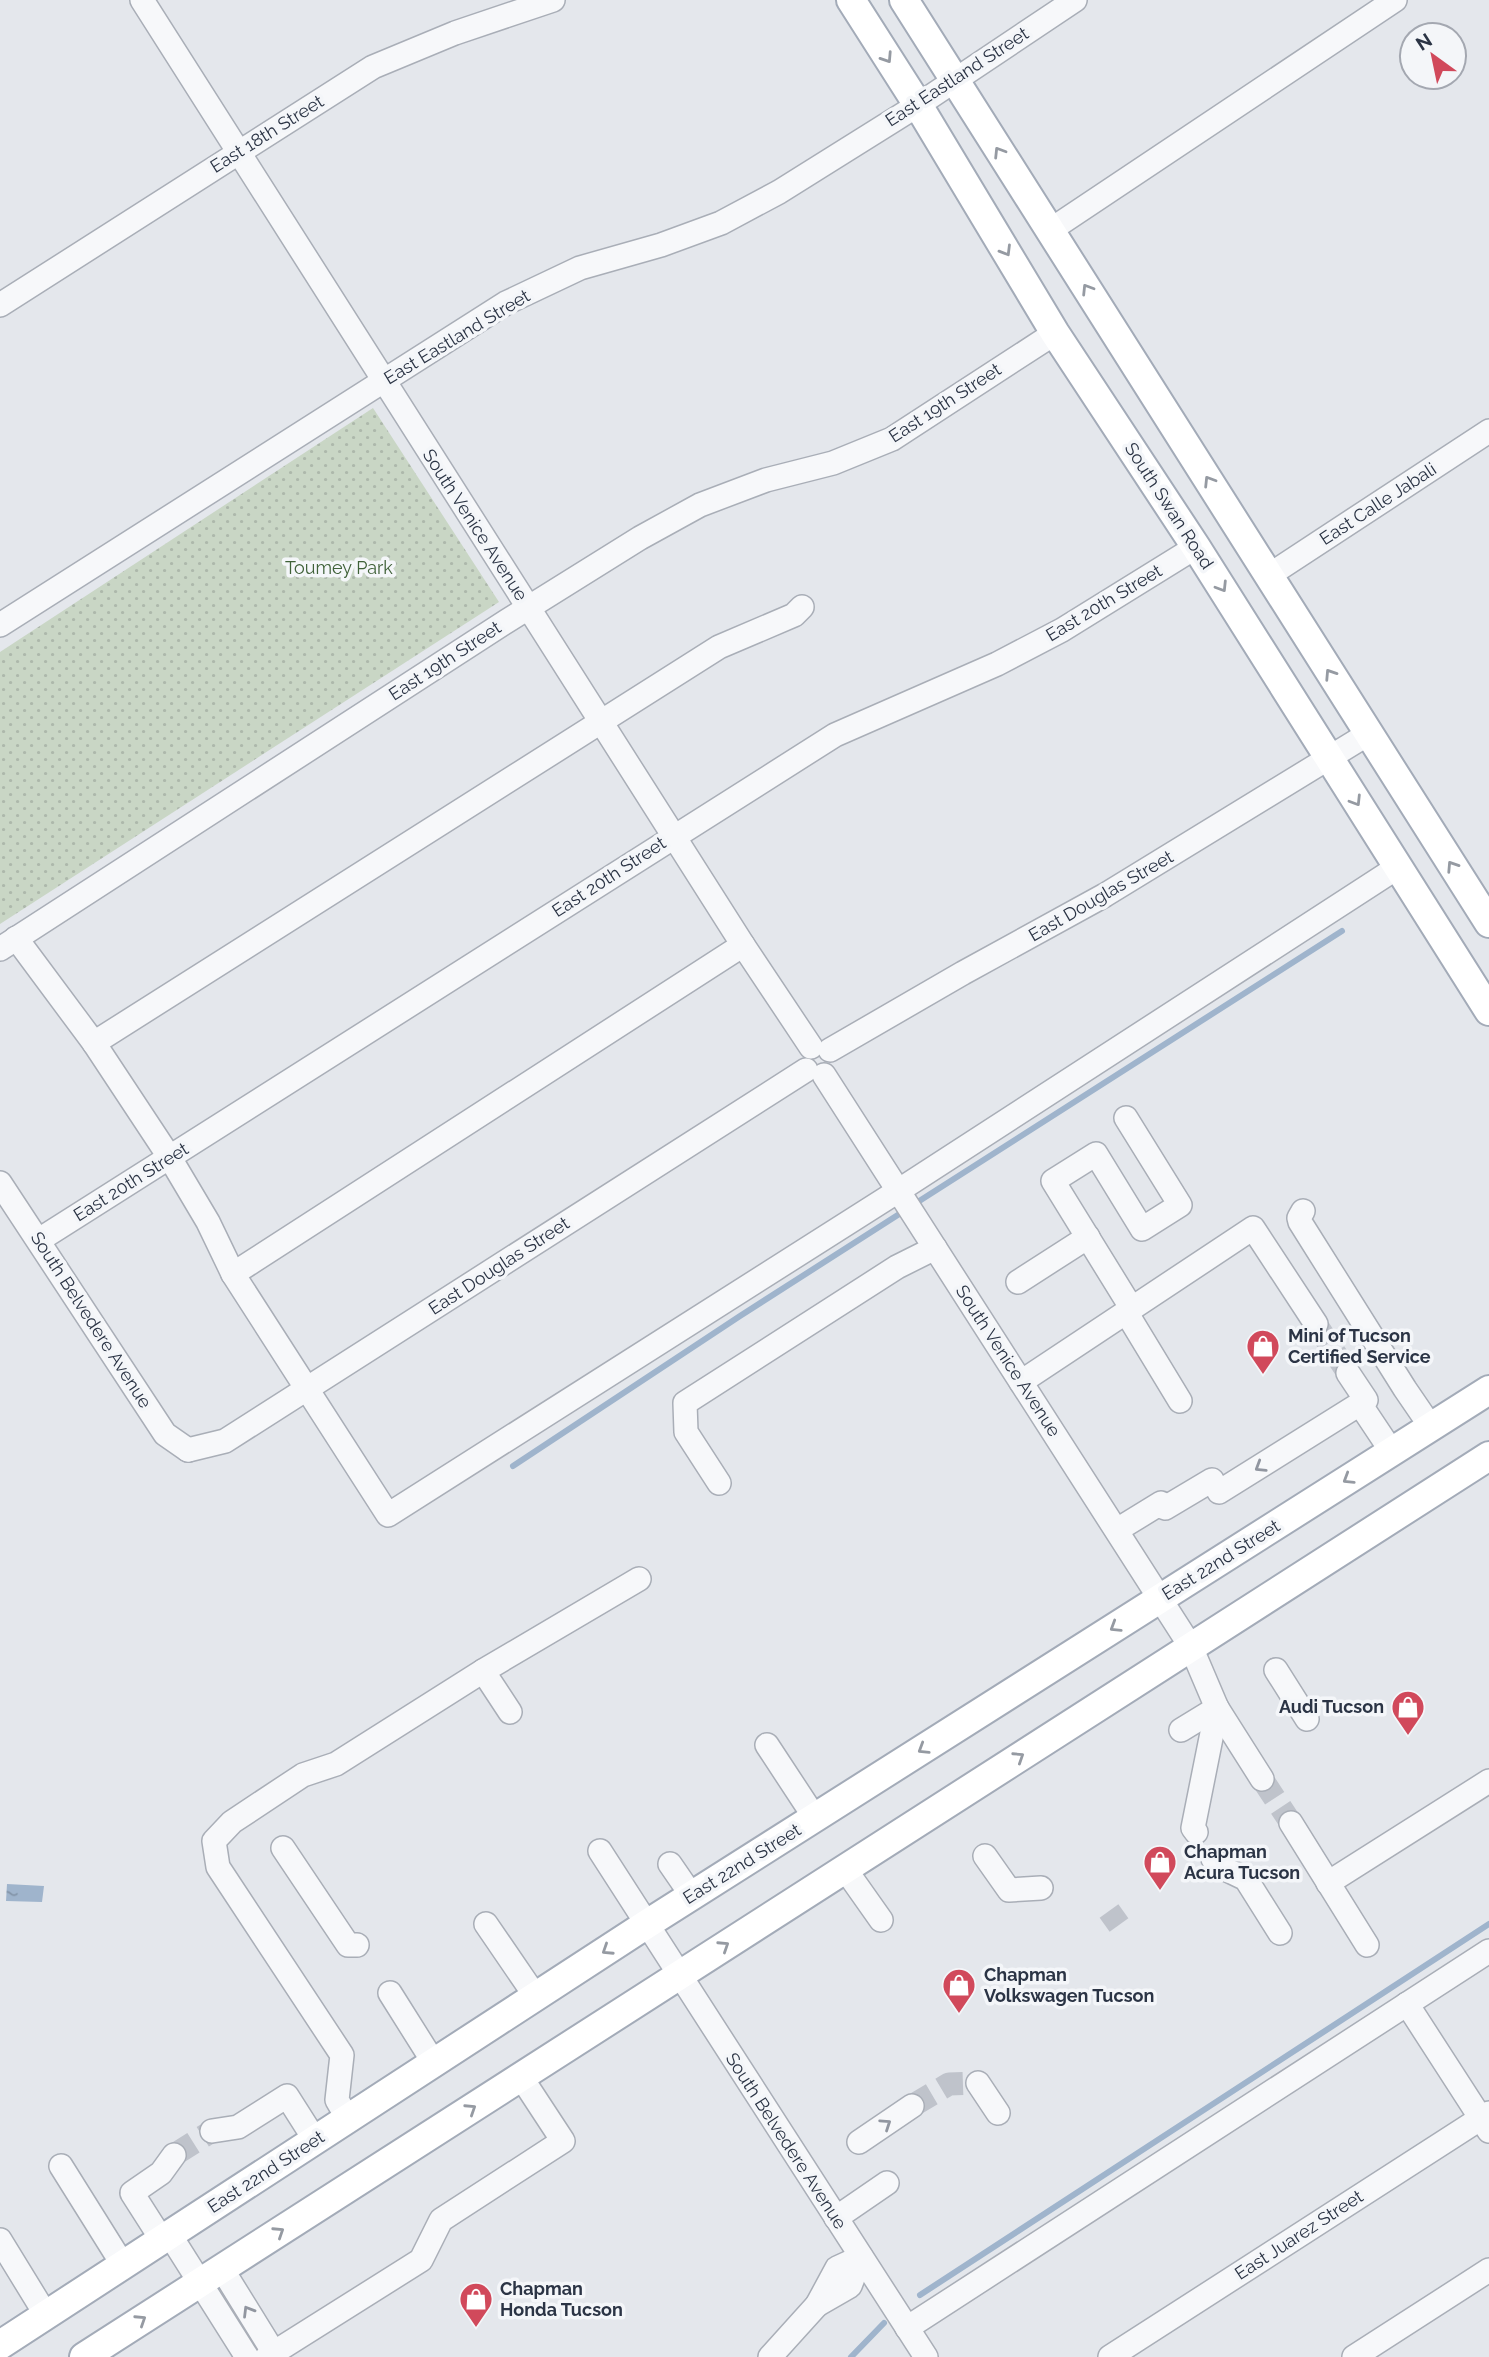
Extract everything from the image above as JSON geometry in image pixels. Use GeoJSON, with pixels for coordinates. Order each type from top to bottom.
{"type":"FeatureCollection","features":[{"type":"Feature","properties":{"kind":"main road","name":"South Swan Road"},"geometry":{"type":"LineString","coordinates":[[851,0],[918,105],[1055,333],[1196,547],[1489,1011]]}},
{"type":"Feature","properties":{"kind":"main road"},"geometry":{"type":"LineString","coordinates":[[904,0],[1489,923]]}},
{"type":"Feature","properties":{"kind":"main road","name":"East 22nd Street"},"geometry":{"type":"LineString","coordinates":[[0,2345],[647,1924],[1489,1390]]}},
{"type":"Feature","properties":{"kind":"main road"},"geometry":{"type":"LineString","coordinates":[[84,2357],[1489,1456]]}},
{"type":"Feature","properties":{"kind":"street","name":"South Venice Avenue"},"geometry":{"type":"LineString","coordinates":[[142,0],[898,1191],[1191,1647],[1217,1708],[1262,1779]]}},
{"type":"Feature","properties":{"kind":"street","name":"East 18th Street"},"geometry":{"type":"LineString","coordinates":[[0,305],[373,67],[455,33],[553,0]]}},
{"type":"Feature","properties":{"kind":"street","name":"East Eastland Street"},"geometry":{"type":"LineString","coordinates":[[0,625],[506,303],[580,268],[661,246],[721,223],[779,192],[918,105],[1075,0]]}},
{"type":"Feature","properties":{"kind":"street"},"geometry":{"type":"LineString","coordinates":[[1049,231],[1395,0]]}},
{"type":"Feature","properties":{"kind":"street","name":"East 19th Street"},"geometry":{"type":"LineString","coordinates":[[8,944],[640,538],[700,505],[766,480],[833,464],[892,439],[1055,333]]}},
{"type":"Feature","properties":{"kind":"street","name":"East Calle Jabali"},"geometry":{"type":"LineString","coordinates":[[1268,576],[1489,430]]}},
{"type":"Feature","properties":{"kind":"street","name":"East 20th Street"},"geometry":{"type":"LineString","coordinates":[[39,1240],[835,735],[997,664],[1062,630],[1196,547]]}},
{"type":"Feature","properties":{"kind":"street"},"geometry":{"type":"LineString","coordinates":[[94,1043],[719,646],[794,615],[802,607]]}},
{"type":"Feature","properties":{"kind":"street","name":"East Douglas Street"},"geometry":{"type":"LineString","coordinates":[[187,1456],[225,1441],[817,1061],[963,973],[1105,895],[1368,734]]}},
{"type":"Feature","properties":{"kind":"street"},"geometry":{"type":"LineString","coordinates":[[8,944],[94,1043],[170,1158],[208,1222],[233,1274],[388,1515],[898,1191],[1398,867]]}},
{"type":"Feature","properties":{"kind":"street"},"geometry":{"type":"LineString","coordinates":[[233,1274],[743,945]]}},
{"type":"Feature","properties":{"kind":"street"},"geometry":{"type":"LineString","coordinates":[[1126,1118],[1180,1205],[1142,1229],[1096,1154],[1053,1181],[1088,1237],[1180,1401]]}},
{"type":"Feature","properties":{"kind":"street","name":"South Belvedere Avenue"},"geometry":{"type":"LineString","coordinates":[[0,1183],[164,1434],[187,1456]]}},
{"type":"Feature","properties":{"kind":"street"},"geometry":{"type":"LineString","coordinates":[[1303,1211],[1300,1222],[1431,1427]]}},
{"type":"Feature","properties":{"kind":"street"},"geometry":{"type":"LineString","coordinates":[[1021,1382],[1253,1228],[1316,1324]]}},
{"type":"Feature","properties":{"kind":"street"},"geometry":{"type":"LineString","coordinates":[[1018,1282],[1088,1237]]}},
{"type":"Feature","properties":{"kind":"street"},"geometry":{"type":"LineString","coordinates":[[719,1483],[686,1432],[685,1403],[897,1268],[935,1248]]}},
{"type":"Feature","properties":{"kind":"street"},"geometry":{"type":"LineString","coordinates":[[1116,1530],[1161,1503],[1165,1508],[1212,1480],[1219,1492],[1360,1405],[1366,1400],[1348,1373]]}},
{"type":"Feature","properties":{"kind":"street"},"geometry":{"type":"LineString","coordinates":[[1360,1405],[1392,1452]]}},
{"type":"Feature","properties":{"kind":"street"},"geometry":{"type":"LineString","coordinates":[[348,2119],[337,2100],[342,2055],[218,1867],[214,1841],[232,1822],[303,1775],[336,1764],[483,1671],[639,1579]]}},
{"type":"Feature","properties":{"kind":"street"},"geometry":{"type":"LineString","coordinates":[[1276,1670],[1307,1719]]}},
{"type":"Feature","properties":{"kind":"street"},"geometry":{"type":"LineString","coordinates":[[483,1671],[510,1712]]}},
{"type":"Feature","properties":{"kind":"street"},"geometry":{"type":"LineString","coordinates":[[1181,1730],[1217,1708]]}},
{"type":"Feature","properties":{"kind":"street"},"geometry":{"type":"LineString","coordinates":[[1196,1832],[1193,1828],[1217,1708]]}},
{"type":"Feature","properties":{"kind":"street"},"geometry":{"type":"LineString","coordinates":[[767,1745],[815,1818]]}},
{"type":"Feature","properties":{"kind":"street"},"geometry":{"type":"LineString","coordinates":[[1328,1883],[1489,1781]]}},
{"type":"Feature","properties":{"kind":"street"},"geometry":{"type":"LineString","coordinates":[[1291,1824],[1367,1945]]}},
{"type":"Feature","properties":{"kind":"street"},"geometry":{"type":"LineString","coordinates":[[283,1848],[348,1945],[357,1945]]}},
{"type":"Feature","properties":{"kind":"street","name":"South Belvedere Avenue"},"geometry":{"type":"LineString","coordinates":[[600,1851],[926,2357]]}},
{"type":"Feature","properties":{"kind":"street"},"geometry":{"type":"LineString","coordinates":[[985,1856],[1009,1890],[1041,1888]]}},
{"type":"Feature","properties":{"kind":"street"},"geometry":{"type":"LineString","coordinates":[[1213,1859],[1219,1866],[1246,1878],[1280,1933]]}},
{"type":"Feature","properties":{"kind":"street"},"geometry":{"type":"LineString","coordinates":[[670,1864],[692,1896]]}},
{"type":"Feature","properties":{"kind":"street"},"geometry":{"type":"LineString","coordinates":[[845,1868],[881,1920]]}},
{"type":"Feature","properties":{"kind":"street"},"geometry":{"type":"LineString","coordinates":[[486,1924],[536,1997]]}},
{"type":"Feature","properties":{"kind":"street"},"geometry":{"type":"LineString","coordinates":[[907,2328],[1489,1951]]}},
{"type":"Feature","properties":{"kind":"street"},"geometry":{"type":"LineString","coordinates":[[390,1993],[434,2063]]}},
{"type":"Feature","properties":{"kind":"street"},"geometry":{"type":"LineString","coordinates":[[1408,2004],[1486,2121]]}},
{"type":"Feature","properties":{"kind":"street"},"geometry":{"type":"LineString","coordinates":[[174,2155],[161,2174],[132,2193],[166,2238],[211,2276],[270,2355],[421,2260],[440,2220],[563,2141],[521,2077]]}},
{"type":"Feature","properties":{"kind":"street"},"geometry":{"type":"LineString","coordinates":[[978,2083],[998,2113]]}},
{"type":"Feature","properties":{"kind":"street"},"geometry":{"type":"LineString","coordinates":[[212,2131],[238,2127],[287,2096],[315,2140]]}},
{"type":"Feature","properties":{"kind":"street"},"geometry":{"type":"LineString","coordinates":[[859,2142],[912,2106]]}},
{"type":"Feature","properties":{"kind":"street","name":"East Juarez Street"},"geometry":{"type":"LineString","coordinates":[[1110,2357],[1486,2121]]}},
{"type":"Feature","properties":{"kind":"street"},"geometry":{"type":"LineString","coordinates":[[61,2166],[123,2265]]}},
{"type":"Feature","properties":{"kind":"street"},"geometry":{"type":"LineString","coordinates":[[836,2218],[887,2183]]}},
{"type":"Feature","properties":{"kind":"street"},"geometry":{"type":"LineString","coordinates":[[0,2240],[46,2315]]}},
{"type":"Feature","properties":{"kind":"street"},"geometry":{"type":"LineString","coordinates":[[770,2357],[817,2305],[837,2268],[861,2257]]}},
{"type":"Feature","properties":{"kind":"street"},"geometry":{"type":"LineString","coordinates":[[1354,2357],[1489,2270]]}},
{"type":"Feature","properties":{"kind":"street"},"geometry":{"type":"LineString","coordinates":[[211,2276],[247,2357]]}},
{"type":"Feature","properties":{"kind":"green space","name":"Toumey Park"},"geometry":{"type":"Polygon","coordinates":[[[373,408],[499,602],[0,924],[0,652],[373,408]]]}},
{"type":"Feature","properties":{"kind":"water"},"geometry":{"type":"Polygon","coordinates":[[[7,1884],[44,1886],[42,1902],[6,1901],[7,1884]]]}},
{"type":"Feature","properties":{"kind":"waterway"},"geometry":{"type":"LineString","coordinates":[[913,1205],[1342,931]]}},
{"type":"Feature","properties":{"kind":"waterway"},"geometry":{"type":"LineString","coordinates":[[513,1466],[904,1211]]}},
{"type":"Feature","properties":{"kind":"waterway"},"geometry":{"type":"LineString","coordinates":[[920,2295],[1489,1924]]}},
{"type":"Feature","properties":{"kind":"waterway"},"geometry":{"type":"LineString","coordinates":[[851,2357],[884,2323]]}},
{"type":"Feature","properties":{"kind":"tunnel"},"geometry":{"type":"LineString","coordinates":[[1316,1324],[1348,1373]]}},
{"type":"Feature","properties":{"kind":"tunnel"},"geometry":{"type":"LineString","coordinates":[[1262,1779],[1291,1823]]}},
{"type":"Feature","properties":{"kind":"tunnel"},"geometry":{"type":"LineString","coordinates":[[1109,1911],[1119,1925]]}},
{"type":"Feature","properties":{"kind":"tunnel"},"geometry":{"type":"LineString","coordinates":[[912,2106],[949,2084],[978,2083]]}},
{"type":"Feature","properties":{"kind":"tunnel"},"geometry":{"type":"LineString","coordinates":[[174,2155],[212,2131]]}},
{"type":"Feature","properties":{"kind":"place","name":"Mini of Tucson Certified Service"},"geometry":{"type":"Point","coordinates":[1263,1376]}},
{"type":"Feature","properties":{"kind":"place","name":"Audi Tucson"},"geometry":{"type":"Point","coordinates":[1408,1737]}},
{"type":"Feature","properties":{"kind":"place","name":"Chapman Acura Tucson"},"geometry":{"type":"Point","coordinates":[1160,1892]}},
{"type":"Feature","properties":{"kind":"place","name":"Chapman Volkswagen Tucson"},"geometry":{"type":"Point","coordinates":[959,2015]}},
{"type":"Feature","properties":{"kind":"place","name":"Chapman Honda Tucson"},"geometry":{"type":"Point","coordinates":[476,2329]}}]}
